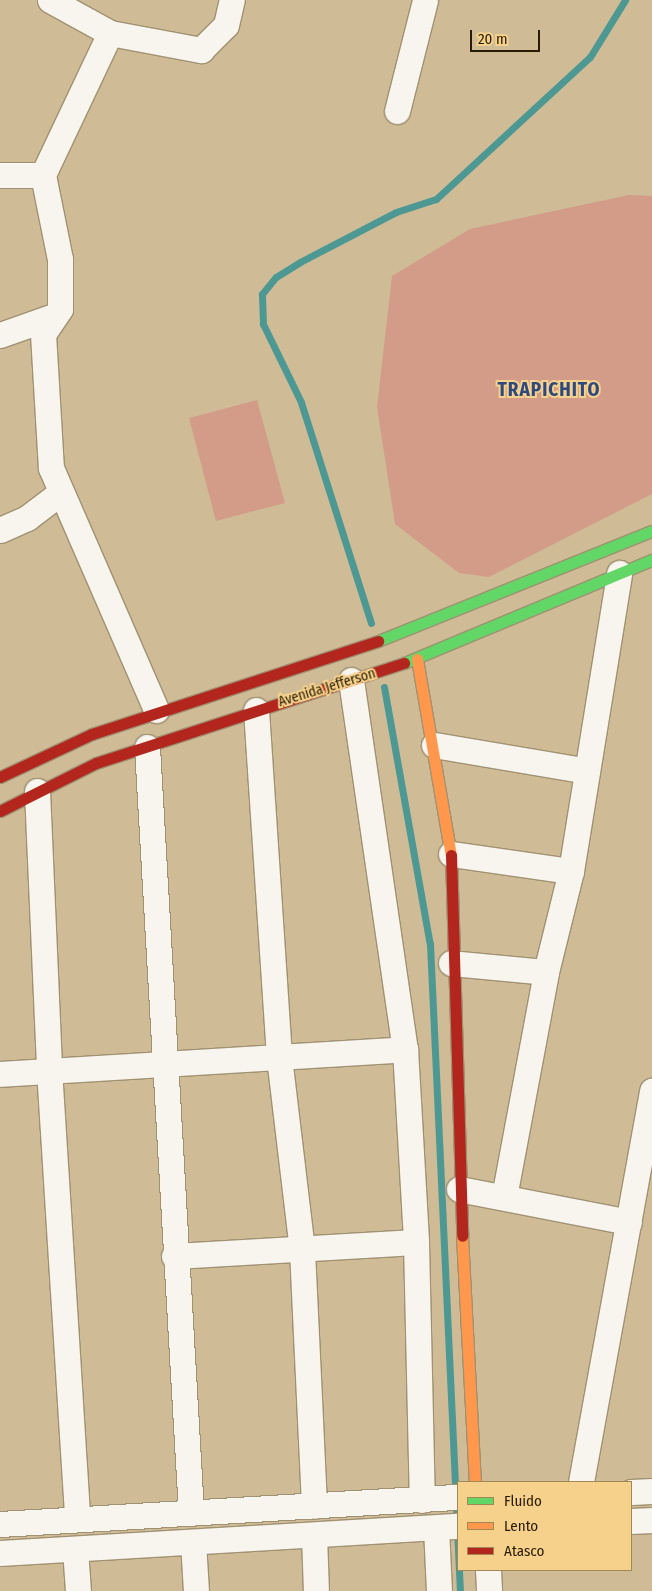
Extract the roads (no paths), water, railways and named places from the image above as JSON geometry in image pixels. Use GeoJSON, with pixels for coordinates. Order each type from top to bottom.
{"type":"FeatureCollection","features":[{"type":"Feature","properties":{"kind":"street"},"geometry":{"type":"LineString","coordinates":[[50,0],[110,33],[201,50],[226,25],[232,0]]}},
{"type":"Feature","properties":{"kind":"street"},"geometry":{"type":"LineString","coordinates":[[397,111],[424,0]]}},
{"type":"Feature","properties":{"kind":"street"},"geometry":{"type":"LineString","coordinates":[[110,33],[43,175],[60,259],[60,309],[52,317],[43,334],[52,468],[60,493],[156,710]]}},
{"type":"Feature","properties":{"kind":"street"},"geometry":{"type":"LineString","coordinates":[[0,175],[43,175]]}},
{"type":"Feature","properties":{"kind":"street"},"geometry":{"type":"LineString","coordinates":[[0,335],[52,317]]}},
{"type":"Feature","properties":{"kind":"street"},"geometry":{"type":"LineString","coordinates":[[0,530],[27,518],[60,493]]}},
{"type":"Feature","properties":{"kind":"street"},"geometry":{"type":"LineString","coordinates":[[0,777],[51,751],[156,710],[414,629],[652,531]]}},
{"type":"Feature","properties":{"kind":"street","name":"Avenida Jefferson"},"geometry":{"type":"LineString","coordinates":[[0,811],[96,763],[417,659],[652,560]]}},
{"type":"Feature","properties":{"kind":"street"},"geometry":{"type":"LineString","coordinates":[[504,1197],[546,972],[571,871],[619,573]]}},
{"type":"Feature","properties":{"kind":"street"},"geometry":{"type":"LineString","coordinates":[[417,659],[434,746],[451,854],[451,963],[459,1189],[475,1481]]}},
{"type":"Feature","properties":{"kind":"street"},"geometry":{"type":"LineString","coordinates":[[351,680],[405,1049],[416,1242],[422,1500]]}},
{"type":"Feature","properties":{"kind":"street"},"geometry":{"type":"LineString","coordinates":[[256,710],[279,1057],[302,1250],[314,1506]]}},
{"type":"Feature","properties":{"kind":"street"},"geometry":{"type":"LineString","coordinates":[[434,746],[587,771]]}},
{"type":"Feature","properties":{"kind":"street"},"geometry":{"type":"LineString","coordinates":[[147,747],[174,1256],[191,1513]]}},
{"type":"Feature","properties":{"kind":"street"},"geometry":{"type":"LineString","coordinates":[[37,791],[49,1070],[77,1519]]}},
{"type":"Feature","properties":{"kind":"street"},"geometry":{"type":"LineString","coordinates":[[451,854],[571,871]]}},
{"type":"Feature","properties":{"kind":"street"},"geometry":{"type":"LineString","coordinates":[[451,963],[546,972]]}},
{"type":"Feature","properties":{"kind":"street"},"geometry":{"type":"LineString","coordinates":[[0,1074],[405,1049]]}},
{"type":"Feature","properties":{"kind":"street"},"geometry":{"type":"LineString","coordinates":[[581,1481],[652,1090]]}},
{"type":"Feature","properties":{"kind":"street"},"geometry":{"type":"LineString","coordinates":[[459,1189],[629,1222]]}},
{"type":"Feature","properties":{"kind":"street"},"geometry":{"type":"LineString","coordinates":[[174,1256],[416,1242]]}},
{"type":"Feature","properties":{"kind":"street"},"geometry":{"type":"LineString","coordinates":[[632,1492],[652,1491]]}},
{"type":"Feature","properties":{"kind":"street"},"geometry":{"type":"LineString","coordinates":[[0,1524],[457,1497]]}},
{"type":"Feature","properties":{"kind":"street"},"geometry":{"type":"LineString","coordinates":[[632,1521],[652,1520]]}},
{"type":"Feature","properties":{"kind":"street"},"geometry":{"type":"LineString","coordinates":[[0,1553],[447,1527],[439,1591]]}},
{"type":"Feature","properties":{"kind":"street"},"geometry":{"type":"LineString","coordinates":[[314,1535],[316,1591]]}},
{"type":"Feature","properties":{"kind":"street"},"geometry":{"type":"LineString","coordinates":[[193,1542],[196,1591]]}},
{"type":"Feature","properties":{"kind":"street"},"geometry":{"type":"LineString","coordinates":[[75,1549],[78,1591]]}},
{"type":"Feature","properties":{"kind":"street"},"geometry":{"type":"LineString","coordinates":[[488,1571],[489,1591]]}},
{"type":"Feature","properties":{"kind":"waterway"},"geometry":{"type":"LineString","coordinates":[[371,623],[301,402],[263,324],[262,294],[276,277],[300,262],[396,212],[436,199],[590,57],[625,0]]}},
{"type":"Feature","properties":{"kind":"waterway"},"geometry":{"type":"LineString","coordinates":[[384,687],[430,944],[457,1526]]}},
{"type":"Feature","properties":{"kind":"waterway"},"geometry":{"type":"LineString","coordinates":[[459,1571],[460,1591]]}},
{"type":"Feature","properties":{"kind":"district","name":"TRAPICHITO"},"geometry":{"type":"Point","coordinates":[549,390]}}]}
